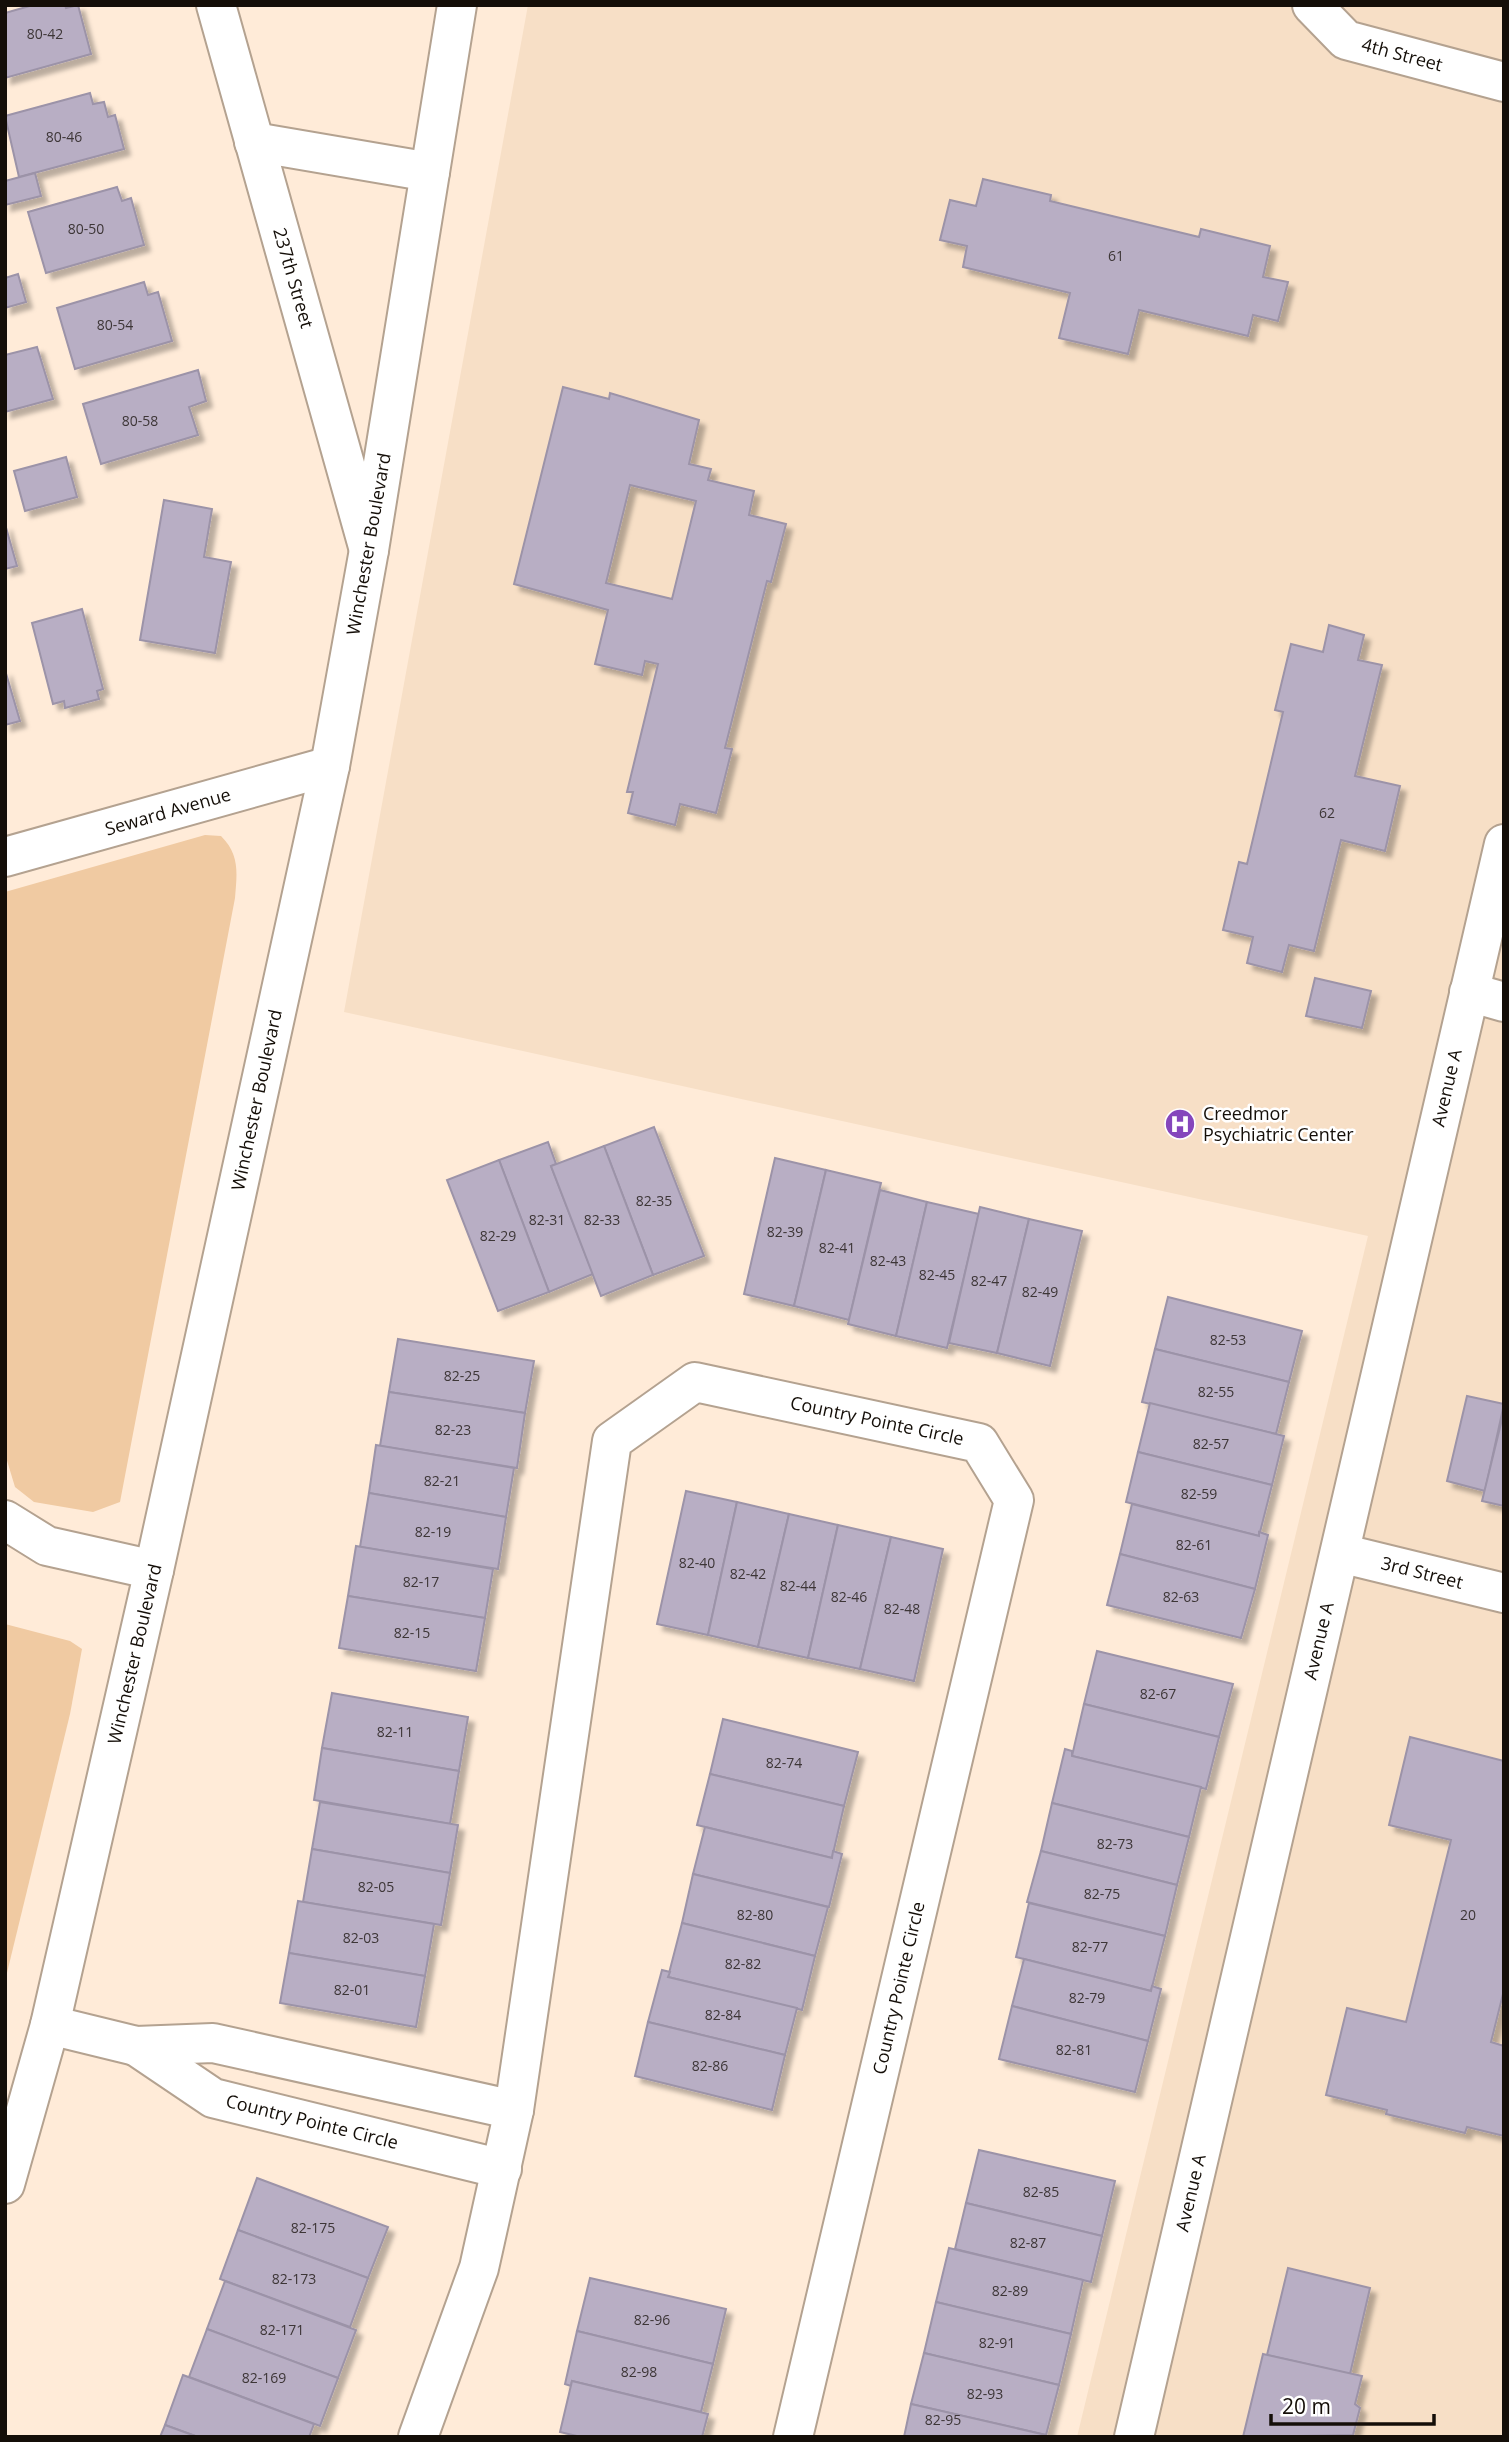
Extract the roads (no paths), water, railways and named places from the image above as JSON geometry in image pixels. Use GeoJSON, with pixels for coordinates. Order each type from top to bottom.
{"type":"FeatureCollection","features":[{"type":"Feature","properties":{"kind":"street","name":"237th Street"},"geometry":{"type":"LineString","coordinates":[[216,5],[369,550]]}},
{"type":"Feature","properties":{"kind":"street","name":"Winchester Boulevard"},"geometry":{"type":"LineString","coordinates":[[5,2185],[50,2025],[154,1570],[330,766],[369,550],[457,5]]}},
{"type":"Feature","properties":{"kind":"street","name":"4th Street"},"geometry":{"type":"LineString","coordinates":[[1312,5],[1346,40],[1504,82]]}},
{"type":"Feature","properties":{"kind":"street"},"geometry":{"type":"LineString","coordinates":[[254,142],[430,172]]}},
{"type":"Feature","properties":{"kind":"street","name":"Seward Avenue"},"geometry":{"type":"LineString","coordinates":[[5,857],[330,766]]}},
{"type":"Feature","properties":{"kind":"street","name":"Avenue A"},"geometry":{"type":"LineString","coordinates":[[1134,2437],[1340,1553],[1487,997],[1504,844]]}},
{"type":"Feature","properties":{"kind":"street","name":"Country Pointe Circle"},"geometry":{"type":"LineString","coordinates":[[418,2437],[478,2268],[514,2110],[612,1441],[695,1382],[979,1443],[1014,1500],[793,2437]]}},
{"type":"Feature","properties":{"kind":"street"},"geometry":{"type":"LineString","coordinates":[[5,1520],[47,1546],[154,1570]]}},
{"type":"Feature","properties":{"kind":"street","name":"3rd Street"},"geometry":{"type":"LineString","coordinates":[[1340,1553],[1504,1593]]}},
{"type":"Feature","properties":{"kind":"street","name":"Country Pointe Circle"},"geometry":{"type":"LineString","coordinates":[[50,2025],[136,2046],[213,2043],[514,2110]]}},
{"type":"Feature","properties":{"kind":"street","name":"Country Pointe Circle"},"geometry":{"type":"LineString","coordinates":[[136,2046],[213,2098],[502,2169]]}},
{"type":"Feature","properties":{"kind":"place","name":"Creedmor Psychiatric Center"},"geometry":{"type":"Point","coordinates":[1180,1124]}}]}
